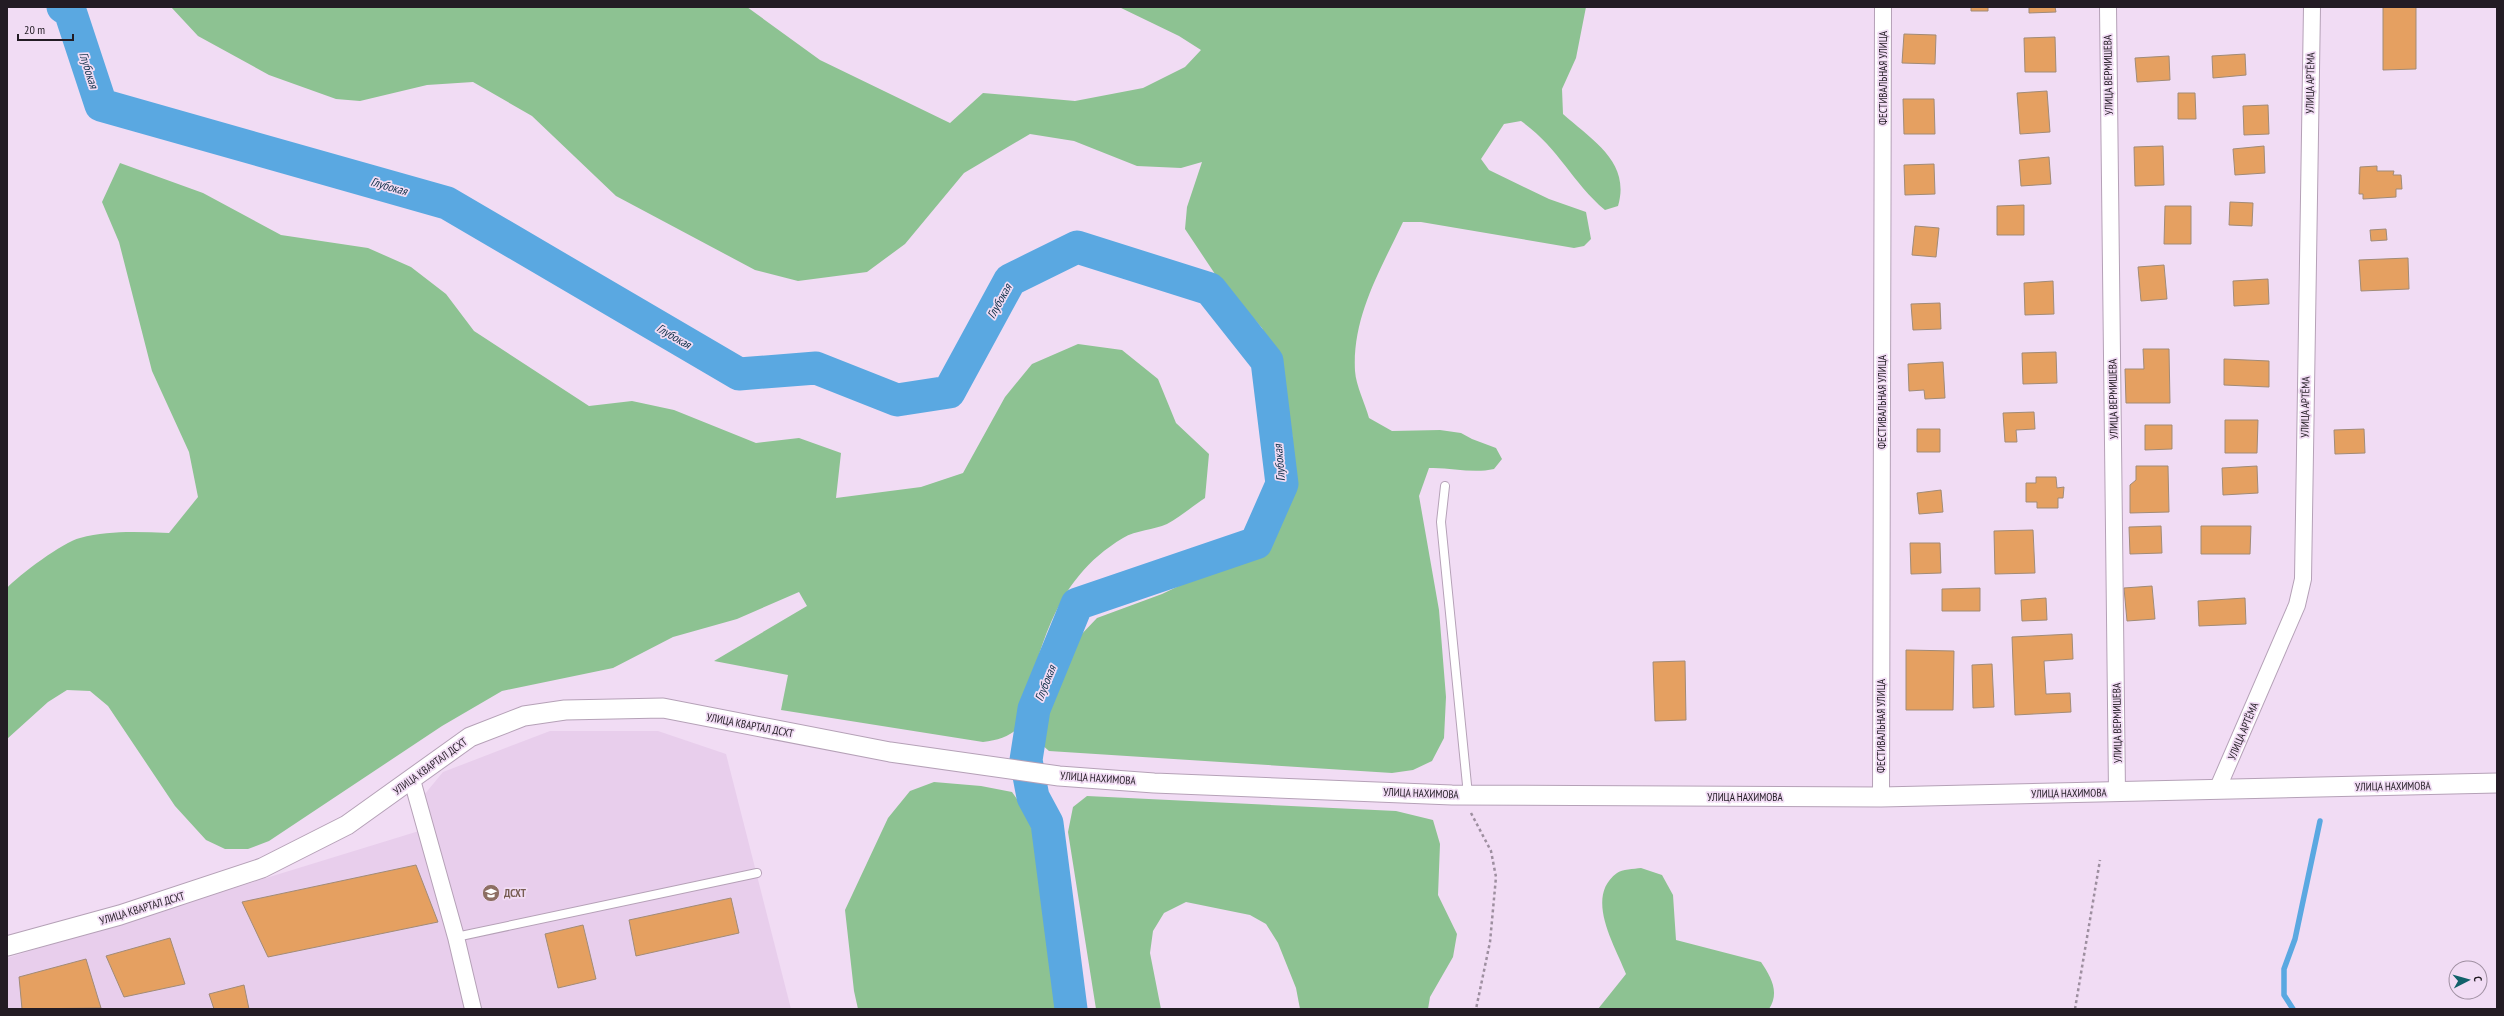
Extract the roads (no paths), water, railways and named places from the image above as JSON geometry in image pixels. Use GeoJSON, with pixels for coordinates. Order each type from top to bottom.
{"type":"FeatureCollection","features":[{"type":"Feature","properties":{"kind":"street","name":"ФЕСТИВАЛЬНАЯ УЛИЦА"},"geometry":{"type":"LineString","coordinates":[[1881,797],[1883,7]]}},
{"type":"Feature","properties":{"kind":"street","name":"УЛИЦА ВЕРМИШЕВА"},"geometry":{"type":"LineString","coordinates":[[2108,7],[2118,792]]}},
{"type":"Feature","properties":{"kind":"street","name":"УЛИЦА АРТЁМА"},"geometry":{"type":"LineString","coordinates":[[2218,790],[2297,605],[2303,579],[2312,7]]}},
{"type":"Feature","properties":{"kind":"street","name":"УЛИЦА КВАРТАЛ ДСХТ"},"geometry":{"type":"LineString","coordinates":[[7,946],[120,916],[262,868],[346,825],[412,780],[470,737],[524,716],[565,710],[642,708],[681,710],[890,752],[994,768]]}},
{"type":"Feature","properties":{"kind":"street","name":"УЛИЦА НАХИМОВА"},"geometry":{"type":"LineString","coordinates":[[994,768],[1059,776],[1154,783],[1468,795],[1881,797],[2497,784]]}},
{"type":"Feature","properties":{"kind":"street"},"geometry":{"type":"LineString","coordinates":[[412,780],[456,937],[473,1009]]}},
{"type":"Feature","properties":{"kind":"lane"},"geometry":{"type":"LineString","coordinates":[[1445,486],[1441,522],[1468,795]]}},
{"type":"Feature","properties":{"kind":"lane"},"geometry":{"type":"LineString","coordinates":[[456,937],[757,873]]}},
{"type":"Feature","properties":{"kind":"waterway","name":"Глубокая"},"geometry":{"type":"LineString","coordinates":[[63,7],[70,11],[101,105],[447,203],[739,374],[816,368],[897,400],[949,392],[1010,280],[1077,247],[1210,289],[1267,361],[1282,484],[1256,543],[1077,604],[1034,709],[1026,760],[1033,797],[1047,823],[1071,1009]]}},
{"type":"Feature","properties":{"kind":"waterway"},"geometry":{"type":"LineString","coordinates":[[2293,1009],[2284,995],[2284,969],[2295,939],[2320,821]]}},
{"type":"Feature","properties":{"kind":"place","name":"ДСХТ"},"geometry":{"type":"Point","coordinates":[491,893]}}]}
